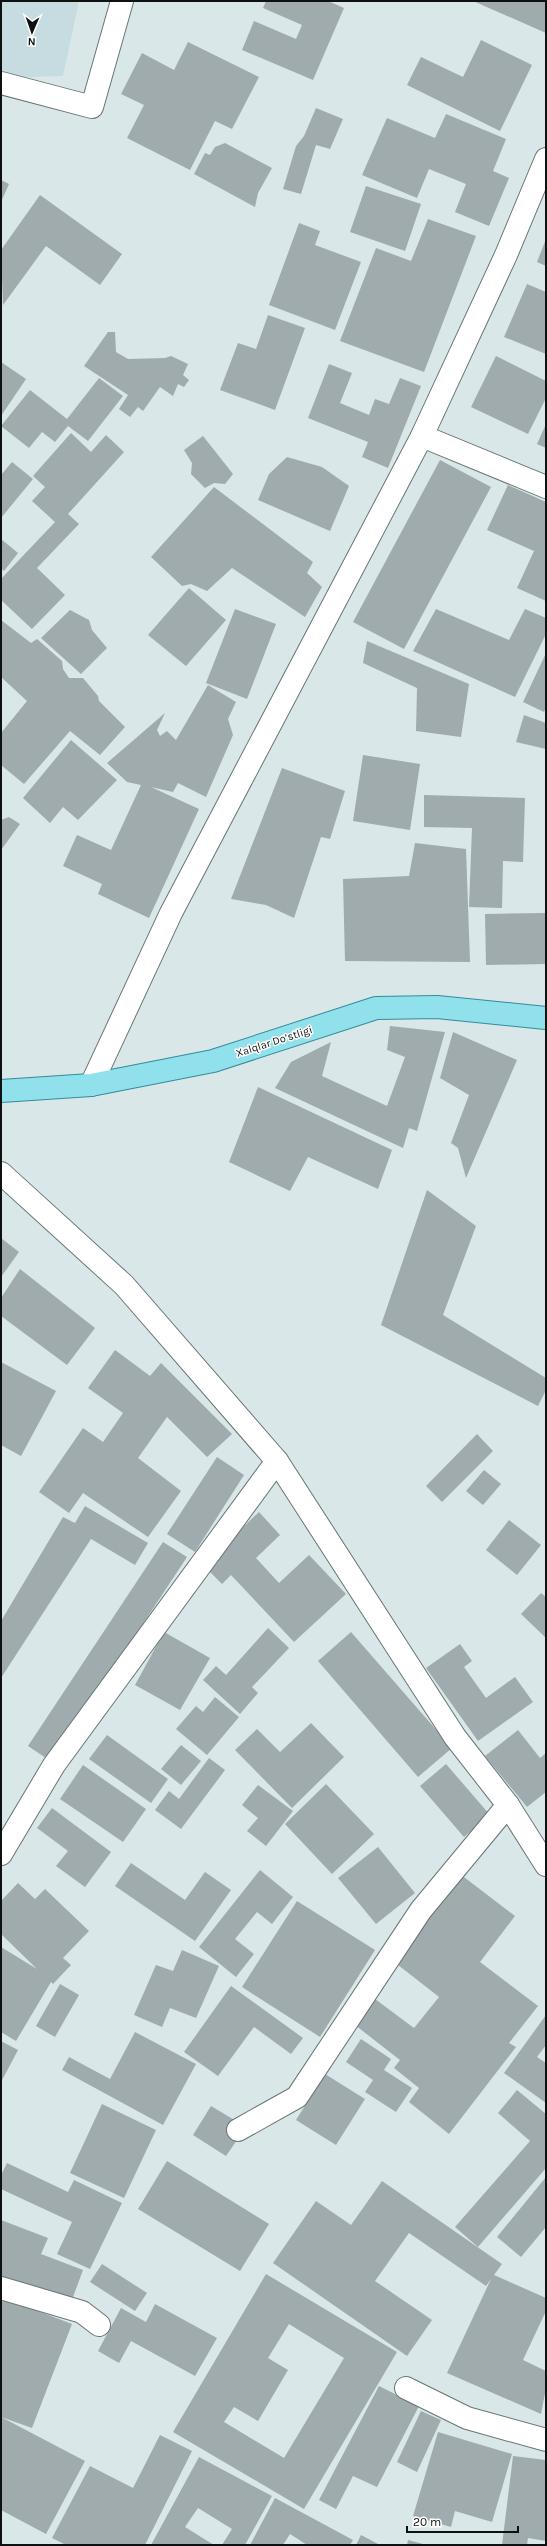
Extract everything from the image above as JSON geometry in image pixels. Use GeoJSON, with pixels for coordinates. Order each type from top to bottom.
{"type":"FeatureCollection","features":[{"type":"Feature","properties":{"kind":"main road","name":"Xalqlar Do’stligi"},"geometry":{"type":"LineString","coordinates":[[1,1091],[91,1085],[213,1061],[376,1008],[437,1007],[546,1018]]}},
{"type":"Feature","properties":{"kind":"street"},"geometry":{"type":"LineString","coordinates":[[1,83],[92,107],[122,1]]}},
{"type":"Feature","properties":{"kind":"street"},"geometry":{"type":"LineString","coordinates":[[91,1085],[170,913],[422,436],[506,255],[546,159]]}},
{"type":"Feature","properties":{"kind":"street"},"geometry":{"type":"LineString","coordinates":[[422,436],[546,487]]}},
{"type":"Feature","properties":{"kind":"street"},"geometry":{"type":"LineString","coordinates":[[1,1173],[124,1285],[277,1461],[455,1737],[508,1805],[546,1865]]}},
{"type":"Feature","properties":{"kind":"street"},"geometry":{"type":"LineString","coordinates":[[1,1854],[54,1765],[277,1461]]}},
{"type":"Feature","properties":{"kind":"street"},"geometry":{"type":"LineString","coordinates":[[238,2130],[298,2097],[421,1910],[508,1805]]}},
{"type":"Feature","properties":{"kind":"street"},"geometry":{"type":"LineString","coordinates":[[1,2288],[82,2312],[99,2325]]}},
{"type":"Feature","properties":{"kind":"street"},"geometry":{"type":"LineString","coordinates":[[406,2388],[467,2418],[546,2440]]}},
{"type":"Feature","properties":{"kind":"shaded area"},"geometry":{"type":"Polygon","coordinates":[[[1,1],[79,1],[63,76],[1,78],[1,1]]]}},
{"type":"Feature","properties":{"kind":"building"},"geometry":{"type":"Polygon","coordinates":[[[266,1],[328,1],[344,8],[313,80],[242,50],[254,21],[296,39],[302,25],[263,8],[266,1]]]}},
{"type":"Feature","properties":{"kind":"building"},"geometry":{"type":"Polygon","coordinates":[[[473,1],[546,1],[546,33],[473,1]]]}},
{"type":"Feature","properties":{"kind":"building"},"geometry":{"type":"Polygon","coordinates":[[[481,40],[532,65],[500,131],[407,85],[421,57],[463,77],[481,40]]]}},
{"type":"Feature","properties":{"kind":"building"},"geometry":{"type":"Polygon","coordinates":[[[188,42],[259,77],[232,129],[215,121],[190,170],[127,138],[144,105],[121,94],[142,53],[174,70],[188,42]]]}},
{"type":"Feature","properties":{"kind":"building"},"geometry":{"type":"Polygon","coordinates":[[[316,108],[343,119],[330,149],[316,145],[301,194],[283,189],[296,146],[304,136],[316,108]]]}},
{"type":"Feature","properties":{"kind":"building"},"geometry":{"type":"Polygon","coordinates":[[[446,114],[506,139],[493,171],[509,178],[489,226],[455,212],[466,184],[429,169],[417,198],[362,175],[387,118],[435,138],[446,114]]]}},
{"type":"Feature","properties":{"kind":"building"},"geometry":{"type":"Polygon","coordinates":[[[225,143],[272,168],[258,193],[255,207],[194,174],[205,153],[210,155],[215,147],[225,143]]]}},
{"type":"Feature","properties":{"kind":"building"},"geometry":{"type":"Polygon","coordinates":[[[1,180],[9,184],[1,202],[1,180]]]}},
{"type":"Feature","properties":{"kind":"building"},"geometry":{"type":"Polygon","coordinates":[[[366,186],[421,204],[405,251],[350,232],[366,186]]]}},
{"type":"Feature","properties":{"kind":"building"},"geometry":{"type":"Polygon","coordinates":[[[40,195],[122,254],[100,285],[46,246],[3,305],[1,250],[40,195]]]}},
{"type":"Feature","properties":{"kind":"building"},"geometry":{"type":"Polygon","coordinates":[[[428,219],[476,236],[424,372],[340,341],[376,248],[411,261],[428,219]]]}},
{"type":"Feature","properties":{"kind":"building"},"geometry":{"type":"Polygon","coordinates":[[[299,223],[320,231],[315,245],[361,262],[335,330],[269,305],[299,223]]]}},
{"type":"Feature","properties":{"kind":"building"},"geometry":{"type":"Polygon","coordinates":[[[546,239],[546,266],[537,262],[546,239]]]}},
{"type":"Feature","properties":{"kind":"building"},"geometry":{"type":"Polygon","coordinates":[[[527,284],[546,292],[546,354],[504,337],[527,284]]]}},
{"type":"Feature","properties":{"kind":"building"},"geometry":{"type":"Polygon","coordinates":[[[268,315],[305,328],[275,410],[220,390],[238,343],[256,349],[268,315]]]}},
{"type":"Feature","properties":{"kind":"building"},"geometry":{"type":"Polygon","coordinates":[[[108,332],[115,332],[116,352],[128,359],[165,358],[171,356],[188,364],[183,375],[189,380],[184,387],[178,384],[173,396],[160,387],[143,411],[138,407],[130,417],[119,409],[128,395],[84,366],[108,332]]]}},
{"type":"Feature","properties":{"kind":"building"},"geometry":{"type":"Polygon","coordinates":[[[496,356],[546,381],[546,398],[528,434],[471,407],[496,356]]]}},
{"type":"Feature","properties":{"kind":"building"},"geometry":{"type":"Polygon","coordinates":[[[1,362],[26,379],[1,416],[1,362]]]}},
{"type":"Feature","properties":{"kind":"building"},"geometry":{"type":"Polygon","coordinates":[[[329,364],[352,373],[340,403],[369,415],[375,399],[389,404],[400,378],[421,386],[388,468],[362,457],[368,442],[308,418],[329,364]]]}},
{"type":"Feature","properties":{"kind":"building"},"geometry":{"type":"Polygon","coordinates":[[[99,378],[123,396],[88,441],[68,426],[55,442],[42,432],[29,448],[1,426],[30,390],[67,419],[99,378]]]}},
{"type":"Feature","properties":{"kind":"building"},"geometry":{"type":"Polygon","coordinates":[[[546,424],[546,448],[537,444],[546,424]]]}},
{"type":"Feature","properties":{"kind":"building"},"geometry":{"type":"Polygon","coordinates":[[[71,433],[91,452],[106,435],[124,452],[68,514],[79,524],[37,568],[65,595],[32,629],[1,600],[1,579],[55,522],[32,501],[45,487],[33,476],[71,433]]]}},
{"type":"Feature","properties":{"kind":"building"},"geometry":{"type":"Polygon","coordinates":[[[203,436],[233,474],[225,484],[214,483],[205,488],[191,474],[192,463],[184,450],[203,436]]]}},
{"type":"Feature","properties":{"kind":"building"},"geometry":{"type":"Polygon","coordinates":[[[287,457],[322,467],[349,486],[330,531],[258,500],[269,474],[287,457]]]}},
{"type":"Feature","properties":{"kind":"building"},"geometry":{"type":"Polygon","coordinates":[[[440,460],[491,487],[404,649],[353,622],[440,460]]]}},
{"type":"Feature","properties":{"kind":"building"},"geometry":{"type":"Polygon","coordinates":[[[12,462],[33,479],[1,518],[1,475],[12,462]]]}},
{"type":"Feature","properties":{"kind":"building"},"geometry":{"type":"Polygon","coordinates":[[[508,485],[546,502],[546,601],[517,588],[534,551],[487,530],[508,485]]]}},
{"type":"Feature","properties":{"kind":"building"},"geometry":{"type":"Polygon","coordinates":[[[214,487],[313,562],[307,573],[322,587],[305,617],[232,568],[207,591],[191,584],[182,586],[151,557],[214,487]]]}},
{"type":"Feature","properties":{"kind":"building"},"geometry":{"type":"Polygon","coordinates":[[[1,539],[18,553],[4,571],[1,568],[1,539]]]}},
{"type":"Feature","properties":{"kind":"building"},"geometry":{"type":"Polygon","coordinates":[[[189,588],[226,620],[186,666],[148,635],[189,588]]]}},
{"type":"Feature","properties":{"kind":"building"},"geometry":{"type":"Polygon","coordinates":[[[235,609],[276,624],[247,699],[206,683],[235,609]]]}},
{"type":"Feature","properties":{"kind":"building"},"geometry":{"type":"Polygon","coordinates":[[[436,609],[509,640],[525,609],[546,618],[546,634],[515,697],[413,651],[436,609]]]}},
{"type":"Feature","properties":{"kind":"building"},"geometry":{"type":"Polygon","coordinates":[[[70,610],[89,620],[92,630],[107,648],[81,674],[41,638],[70,610]]]}},
{"type":"Feature","properties":{"kind":"building"},"geometry":{"type":"Polygon","coordinates":[[[1,620],[31,643],[37,639],[62,661],[63,669],[69,678],[83,678],[98,696],[99,701],[125,727],[100,755],[70,731],[24,784],[1,765],[1,733],[27,701],[1,677],[1,620]]]}},
{"type":"Feature","properties":{"kind":"building"},"geometry":{"type":"Polygon","coordinates":[[[367,641],[469,684],[461,737],[416,731],[417,688],[363,663],[367,641]]]}},
{"type":"Feature","properties":{"kind":"building"},"geometry":{"type":"Polygon","coordinates":[[[546,653],[546,707],[544,712],[523,702],[546,653]]]}},
{"type":"Feature","properties":{"kind":"building"},"geometry":{"type":"Polygon","coordinates":[[[208,685],[236,702],[228,719],[233,735],[206,797],[178,783],[173,792],[151,787],[199,809],[149,918],[98,894],[102,884],[63,866],[77,835],[111,850],[141,785],[127,782],[107,763],[165,713],[157,730],[160,736],[167,731],[176,740],[208,685]]]}},
{"type":"Feature","properties":{"kind":"building"},"geometry":{"type":"Polygon","coordinates":[[[524,715],[546,723],[546,749],[516,742],[524,715]]]}},
{"type":"Feature","properties":{"kind":"building"},"geometry":{"type":"Polygon","coordinates":[[[71,740],[117,780],[78,820],[63,807],[50,823],[23,798],[71,740]]]}},
{"type":"Feature","properties":{"kind":"building"},"geometry":{"type":"Polygon","coordinates":[[[363,755],[420,764],[410,830],[353,821],[363,755]]]}},
{"type":"Feature","properties":{"kind":"building"},"geometry":{"type":"Polygon","coordinates":[[[282,768],[345,791],[330,839],[321,837],[294,918],[266,905],[231,899],[282,768]]]}},
{"type":"Feature","properties":{"kind":"building"},"geometry":{"type":"Polygon","coordinates":[[[424,795],[525,798],[523,862],[503,861],[502,908],[469,907],[472,828],[424,827],[424,795]]]}},
{"type":"Feature","properties":{"kind":"building"},"geometry":{"type":"Polygon","coordinates":[[[9,817],[20,824],[1,850],[1,820],[9,817]]]}},
{"type":"Feature","properties":{"kind":"building"},"geometry":{"type":"Polygon","coordinates":[[[415,843],[466,849],[470,962],[345,961],[343,879],[409,876],[415,843]]]}},
{"type":"Feature","properties":{"kind":"building"},"geometry":{"type":"Polygon","coordinates":[[[546,913],[546,964],[486,965],[485,914],[546,913]]]}},
{"type":"Feature","properties":{"kind":"building"},"geometry":{"type":"Polygon","coordinates":[[[390,1026],[445,1032],[417,1131],[409,1128],[403,1148],[275,1088],[291,1062],[331,1042],[322,1076],[387,1106],[405,1057],[387,1050],[390,1026]]]}},
{"type":"Feature","properties":{"kind":"building"},"geometry":{"type":"Polygon","coordinates":[[[453,1032],[517,1060],[466,1178],[458,1148],[451,1143],[469,1095],[440,1078],[453,1032]]]}},
{"type":"Feature","properties":{"kind":"building"},"geometry":{"type":"Polygon","coordinates":[[[258,1087],[392,1150],[378,1189],[308,1157],[290,1191],[229,1162],[258,1087]]]}},
{"type":"Feature","properties":{"kind":"building"},"geometry":{"type":"Polygon","coordinates":[[[427,1190],[476,1226],[443,1315],[546,1378],[546,1390],[538,1406],[381,1325],[427,1190]]]}},
{"type":"Feature","properties":{"kind":"building"},"geometry":{"type":"Polygon","coordinates":[[[1,1238],[19,1252],[1,1277],[1,1238]]]}},
{"type":"Feature","properties":{"kind":"building"},"geometry":{"type":"Polygon","coordinates":[[[20,1269],[95,1328],[67,1365],[1,1316],[1,1298],[20,1269]]]}},
{"type":"Feature","properties":{"kind":"building"},"geometry":{"type":"Polygon","coordinates":[[[115,1350],[150,1376],[161,1363],[232,1434],[207,1457],[167,1417],[138,1458],[181,1491],[148,1537],[83,1493],[69,1513],[39,1492],[83,1428],[103,1442],[123,1413],[88,1388],[115,1350]]]}},
{"type":"Feature","properties":{"kind":"building"},"geometry":{"type":"Polygon","coordinates":[[[1,1362],[56,1391],[21,1456],[1,1445],[1,1362]]]}},
{"type":"Feature","properties":{"kind":"building"},"geometry":{"type":"Polygon","coordinates":[[[477,1434],[493,1451],[442,1502],[426,1486],[477,1434]]]}},
{"type":"Feature","properties":{"kind":"building"},"geometry":{"type":"Polygon","coordinates":[[[217,1457],[244,1475],[195,1552],[167,1534],[217,1457]]]}},
{"type":"Feature","properties":{"kind":"building"},"geometry":{"type":"Polygon","coordinates":[[[484,1470],[501,1484],[483,1505],[466,1491],[484,1470]]]}},
{"type":"Feature","properties":{"kind":"building"},"geometry":{"type":"Polygon","coordinates":[[[85,1506],[148,1543],[135,1565],[91,1539],[1,1678],[1,1621],[63,1517],[75,1523],[85,1506]]]}},
{"type":"Feature","properties":{"kind":"building"},"geometry":{"type":"Polygon","coordinates":[[[259,1512],[280,1535],[256,1558],[279,1583],[309,1555],[346,1594],[294,1642],[231,1575],[222,1584],[203,1565],[259,1512]]]}},
{"type":"Feature","properties":{"kind":"building"},"geometry":{"type":"Polygon","coordinates":[[[509,1520],[541,1545],[517,1575],[486,1550],[509,1520]]]}},
{"type":"Feature","properties":{"kind":"building"},"geometry":{"type":"Polygon","coordinates":[[[163,1542],[187,1557],[52,1762],[28,1746],[163,1542]]]}},
{"type":"Feature","properties":{"kind":"building"},"geometry":{"type":"Polygon","coordinates":[[[541,1593],[546,1597],[546,1638],[521,1614],[541,1593]]]}},
{"type":"Feature","properties":{"kind":"building"},"geometry":{"type":"Polygon","coordinates":[[[268,1628],[289,1648],[252,1687],[258,1693],[240,1714],[203,1680],[216,1666],[226,1675],[268,1628]]]}},
{"type":"Feature","properties":{"kind":"building"},"geometry":{"type":"Polygon","coordinates":[[[164,1632],[210,1658],[180,1710],[135,1685],[164,1632]]]}},
{"type":"Feature","properties":{"kind":"building"},"geometry":{"type":"Polygon","coordinates":[[[351,1632],[452,1748],[418,1777],[318,1661],[351,1632]]]}},
{"type":"Feature","properties":{"kind":"building"},"geometry":{"type":"Polygon","coordinates":[[[460,1644],[472,1661],[464,1667],[486,1698],[515,1677],[533,1702],[478,1741],[426,1668],[460,1644]]]}},
{"type":"Feature","properties":{"kind":"building"},"geometry":{"type":"Polygon","coordinates":[[[215,1697],[239,1717],[207,1755],[176,1729],[196,1706],[203,1712],[215,1697]]]}},
{"type":"Feature","properties":{"kind":"building"},"geometry":{"type":"Polygon","coordinates":[[[311,1723],[344,1757],[292,1808],[235,1750],[257,1729],[280,1752],[311,1723]]]}},
{"type":"Feature","properties":{"kind":"building"},"geometry":{"type":"Polygon","coordinates":[[[518,1730],[540,1758],[546,1753],[546,1792],[527,1807],[485,1756],[518,1730]]]}},
{"type":"Feature","properties":{"kind":"building"},"geometry":{"type":"Polygon","coordinates":[[[107,1735],[168,1779],[151,1803],[89,1759],[107,1735]]]}},
{"type":"Feature","properties":{"kind":"building"},"geometry":{"type":"Polygon","coordinates":[[[181,1745],[201,1761],[181,1785],[161,1769],[181,1745]]]}},
{"type":"Feature","properties":{"kind":"building"},"geometry":{"type":"Polygon","coordinates":[[[209,1758],[225,1770],[181,1829],[155,1810],[169,1791],[179,1799],[209,1758]]]}},
{"type":"Feature","properties":{"kind":"building"},"geometry":{"type":"Polygon","coordinates":[[[446,1764],[490,1815],[464,1837],[420,1786],[446,1764]]]}},
{"type":"Feature","properties":{"kind":"building"},"geometry":{"type":"Polygon","coordinates":[[[83,1765],[146,1809],[123,1842],[60,1799],[83,1765]]]}},
{"type":"Feature","properties":{"kind":"building"},"geometry":{"type":"Polygon","coordinates":[[[326,1784],[374,1834],[332,1874],[285,1824],[326,1784]]]}},
{"type":"Feature","properties":{"kind":"building"},"geometry":{"type":"Polygon","coordinates":[[[258,1785],[293,1811],[266,1846],[247,1831],[258,1818],[242,1805],[258,1785]]]}},
{"type":"Feature","properties":{"kind":"building"},"geometry":{"type":"Polygon","coordinates":[[[52,1808],[111,1852],[85,1887],[56,1866],[68,1851],[37,1828],[52,1808]]]}},
{"type":"Feature","properties":{"kind":"building"},"geometry":{"type":"Polygon","coordinates":[[[378,1847],[415,1893],[376,1924],[338,1878],[378,1847]]]}},
{"type":"Feature","properties":{"kind":"building"},"geometry":{"type":"Polygon","coordinates":[[[131,1863],[185,1900],[205,1872],[231,1890],[195,1941],[115,1886],[131,1863]]]}},
{"type":"Feature","properties":{"kind":"building"},"geometry":{"type":"Polygon","coordinates":[[[260,1870],[293,1897],[272,1924],[257,1912],[235,1939],[254,1954],[236,1977],[199,1947],[260,1870]]]}},
{"type":"Feature","properties":{"kind":"building"},"geometry":{"type":"Polygon","coordinates":[[[460,1874],[515,1916],[480,1962],[538,2006],[509,2043],[516,2047],[449,2134],[409,2102],[419,2088],[394,2068],[400,2060],[355,2025],[375,1999],[414,2028],[439,1997],[393,1961],[460,1874]]]}},
{"type":"Feature","properties":{"kind":"building"},"geometry":{"type":"Polygon","coordinates":[[[18,1883],[35,1899],[45,1889],[89,1931],[63,1958],[71,1965],[53,1984],[51,1982],[16,2041],[1,2032],[1,1947],[37,1969],[1,1934],[1,1901],[18,1883]]]}},
{"type":"Feature","properties":{"kind":"building"},"geometry":{"type":"Polygon","coordinates":[[[297,1901],[375,1950],[320,2037],[242,1987],[297,1901]]]}},
{"type":"Feature","properties":{"kind":"building"},"geometry":{"type":"Polygon","coordinates":[[[182,1950],[219,1966],[196,2018],[170,2008],[162,2027],[134,2015],[156,1965],[173,1971],[182,1950]]]}},
{"type":"Feature","properties":{"kind":"building"},"geometry":{"type":"Polygon","coordinates":[[[60,1984],[79,1995],[55,2037],[36,2026],[60,1984]]]}},
{"type":"Feature","properties":{"kind":"building"},"geometry":{"type":"Polygon","coordinates":[[[231,1986],[303,2038],[291,2054],[254,2027],[218,2076],[184,2052],[231,1986]]]}},
{"type":"Feature","properties":{"kind":"building"},"geometry":{"type":"Polygon","coordinates":[[[546,2015],[546,2045],[537,2057],[546,2063],[546,2103],[504,2073],[546,2015]]]}},
{"type":"Feature","properties":{"kind":"building"},"geometry":{"type":"Polygon","coordinates":[[[135,2032],[196,2064],[163,2125],[62,2070],[69,2057],[110,2079],[135,2032]]]}},
{"type":"Feature","properties":{"kind":"building"},"geometry":{"type":"Polygon","coordinates":[[[361,2039],[391,2059],[384,2070],[412,2088],[396,2112],[365,2092],[373,2080],[346,2062],[361,2039]]]}},
{"type":"Feature","properties":{"kind":"building"},"geometry":{"type":"Polygon","coordinates":[[[1,2041],[18,2050],[1,2082],[1,2041]]]}},
{"type":"Feature","properties":{"kind":"building"},"geometry":{"type":"Polygon","coordinates":[[[325,2074],[365,2099],[336,2145],[296,2120],[325,2074]]]}},
{"type":"Feature","properties":{"kind":"building"},"geometry":{"type":"Polygon","coordinates":[[[517,2090],[546,2114],[546,2168],[478,2247],[455,2227],[530,2141],[498,2113],[517,2090]]]}},
{"type":"Feature","properties":{"kind":"building"},"geometry":{"type":"Polygon","coordinates":[[[102,2104],[156,2130],[124,2198],[70,2173],[102,2104]]]}},
{"type":"Feature","properties":{"kind":"building"},"geometry":{"type":"Polygon","coordinates":[[[211,2106],[246,2127],[226,2156],[193,2135],[211,2106]]]}},
{"type":"Feature","properties":{"kind":"building"},"geometry":{"type":"Polygon","coordinates":[[[167,2161],[269,2224],[240,2271],[138,2209],[167,2161]]]}},
{"type":"Feature","properties":{"kind":"building"},"geometry":{"type":"Polygon","coordinates":[[[7,2163],[68,2192],[74,2180],[122,2203],[90,2269],[57,2254],[72,2222],[1,2189],[1,2175],[7,2163]]]}},
{"type":"Feature","properties":{"kind":"building"},"geometry":{"type":"Polygon","coordinates":[[[546,2177],[546,2227],[521,2257],[497,2237],[546,2177]]]}},
{"type":"Feature","properties":{"kind":"building"},"geometry":{"type":"Polygon","coordinates":[[[382,2181],[502,2264],[494,2275],[546,2298],[546,2311],[523,2360],[546,2371],[546,2388],[541,2414],[447,2373],[491,2279],[486,2286],[409,2233],[375,2281],[432,2320],[407,2356],[273,2263],[316,2201],[351,2225],[382,2181]]]}},
{"type":"Feature","properties":{"kind":"building"},"geometry":{"type":"Polygon","coordinates":[[[1,2220],[48,2238],[41,2254],[83,2270],[70,2305],[1,2278],[1,2220]]]}},
{"type":"Feature","properties":{"kind":"building"},"geometry":{"type":"Polygon","coordinates":[[[102,2264],[147,2293],[135,2311],[90,2282],[102,2264]]]}},
{"type":"Feature","properties":{"kind":"building"},"geometry":{"type":"Polygon","coordinates":[[[266,2274],[397,2352],[304,2509],[173,2432],[266,2274]],[[289,2324],[268,2358],[288,2370],[258,2421],[234,2407],[224,2422],[284,2458],[344,2358],[289,2324]]]}},
{"type":"Feature","properties":{"kind":"building"},"geometry":{"type":"Polygon","coordinates":[[[1,2297],[72,2324],[32,2428],[1,2417],[1,2297]]]}},
{"type":"Feature","properties":{"kind":"building"},"geometry":{"type":"Polygon","coordinates":[[[155,2304],[217,2338],[195,2376],[131,2341],[119,2363],[98,2351],[121,2308],[146,2322],[155,2304]]]}},
{"type":"Feature","properties":{"kind":"building"},"geometry":{"type":"Polygon","coordinates":[[[379,2386],[419,2406],[377,2487],[353,2476],[336,2509],[319,2500],[379,2386]]]}},
{"type":"Feature","properties":{"kind":"building"},"geometry":{"type":"Polygon","coordinates":[[[421,2411],[441,2420],[417,2472],[397,2462],[421,2411]]]}},
{"type":"Feature","properties":{"kind":"building"},"geometry":{"type":"Polygon","coordinates":[[[1,2417],[85,2461],[46,2534],[1,2510],[1,2417]]]}},
{"type":"Feature","properties":{"kind":"building"},"geometry":{"type":"Polygon","coordinates":[[[438,2432],[512,2454],[492,2522],[455,2511],[451,2527],[413,2516],[438,2432]]]}},
{"type":"Feature","properties":{"kind":"building"},"geometry":{"type":"Polygon","coordinates":[[[160,2435],[192,2451],[145,2545],[66,2545],[52,2538],[90,2466],[133,2488],[160,2435]]]}},
{"type":"Feature","properties":{"kind":"building"},"geometry":{"type":"Polygon","coordinates":[[[513,2456],[546,2460],[546,2541],[528,2538],[527,2545],[502,2545],[513,2456]]]}},
{"type":"Feature","properties":{"kind":"building"},"geometry":{"type":"Polygon","coordinates":[[[199,2457],[272,2496],[245,2545],[222,2545],[232,2529],[198,2508],[185,2527],[214,2545],[151,2545],[199,2457]]]}},
{"type":"Feature","properties":{"kind":"building"},"geometry":{"type":"Polygon","coordinates":[[[275,2498],[353,2540],[350,2545],[307,2545],[290,2534],[283,2545],[250,2545],[275,2498]]]}},
{"type":"Feature","properties":{"kind":"building"},"geometry":{"type":"Polygon","coordinates":[[[361,2535],[380,2545],[356,2545],[361,2535]]]}},
{"type":"Feature","properties":{"kind":"building"},"geometry":{"type":"Polygon","coordinates":[[[408,2540],[427,2545],[407,2545],[408,2540]]]}}]}
